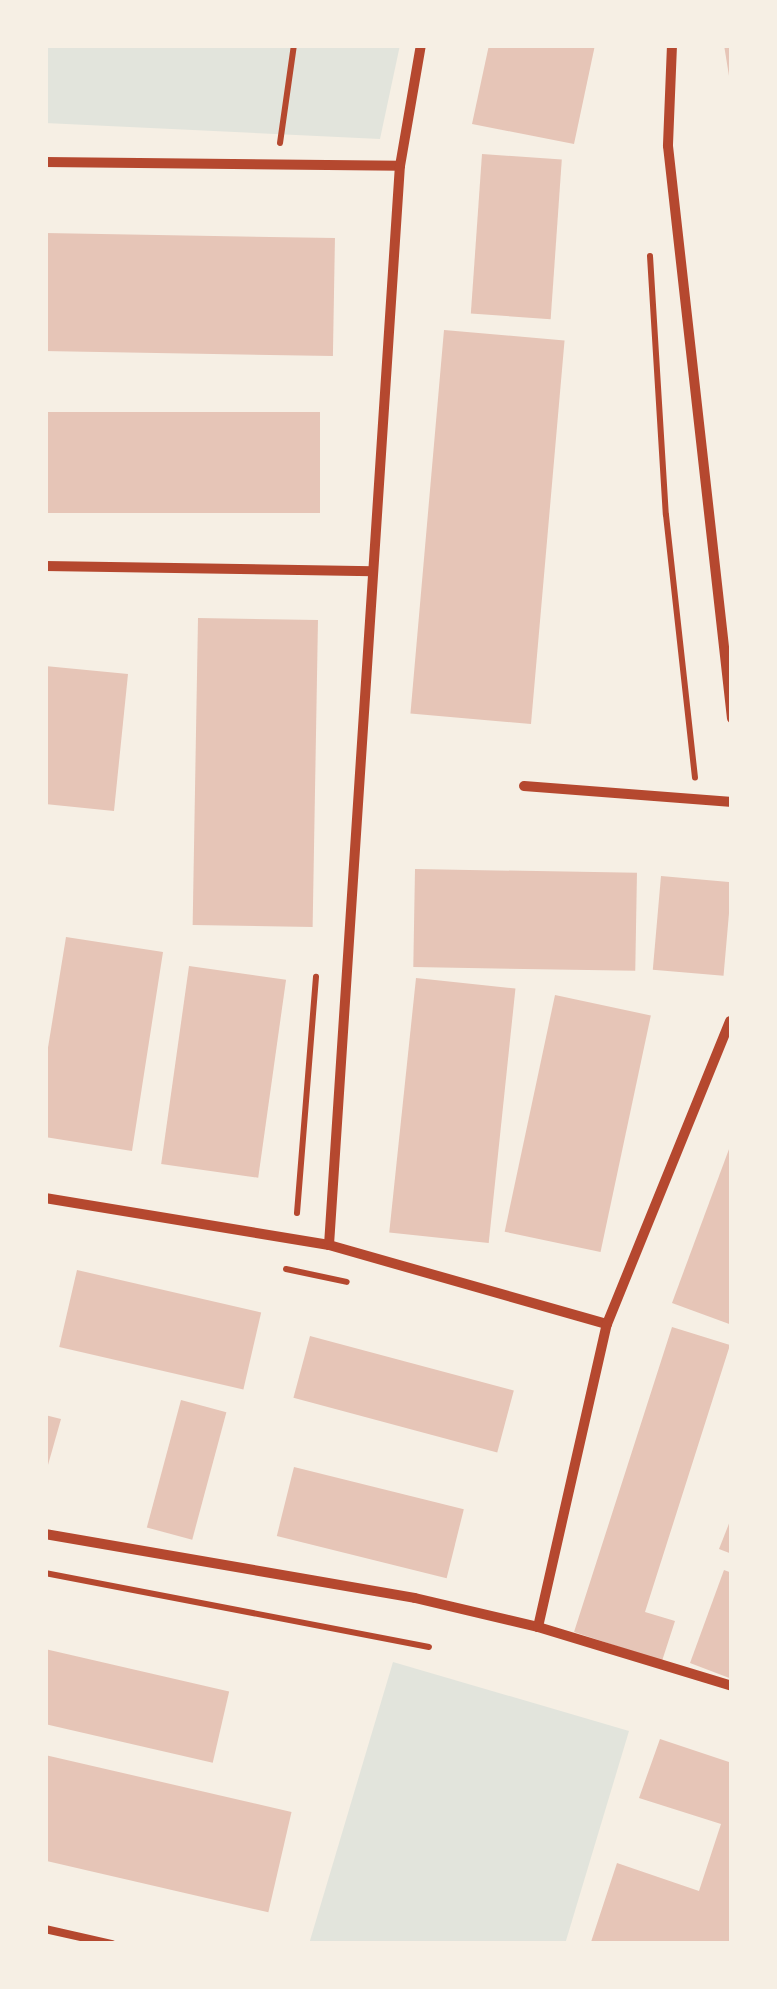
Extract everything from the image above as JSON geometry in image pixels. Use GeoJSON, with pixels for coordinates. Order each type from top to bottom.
{"type":"FeatureCollection","features":[{"type":"Feature","properties":{"kind":"street"},"geometry":{"type":"LineString","coordinates":[[329,1245],[400,166],[421,45]]}},
{"type":"Feature","properties":{"kind":"street"},"geometry":{"type":"LineString","coordinates":[[672,45],[668,146],[732,718]]}},
{"type":"Feature","properties":{"kind":"street"},"geometry":{"type":"LineString","coordinates":[[45,162],[400,166]]}},
{"type":"Feature","properties":{"kind":"street"},"geometry":{"type":"LineString","coordinates":[[45,566],[373,571]]}},
{"type":"Feature","properties":{"kind":"street"},"geometry":{"type":"LineString","coordinates":[[524,786],[732,802]]}},
{"type":"Feature","properties":{"kind":"street"},"geometry":{"type":"LineString","coordinates":[[538,1627],[607,1324],[730,1020]]}},
{"type":"Feature","properties":{"kind":"street"},"geometry":{"type":"LineString","coordinates":[[45,1198],[329,1245],[607,1324]]}},
{"type":"Feature","properties":{"kind":"street"},"geometry":{"type":"LineString","coordinates":[[45,1534],[415,1598],[538,1627],[732,1686]]}},
{"type":"Feature","properties":{"kind":"lane"},"geometry":{"type":"LineString","coordinates":[[45,1929],[112,1944]]}},
{"type":"Feature","properties":{"kind":"path"},"geometry":{"type":"LineString","coordinates":[[279,146],[294,45]]}},
{"type":"Feature","properties":{"kind":"path"},"geometry":{"type":"LineString","coordinates":[[649,245],[666,515],[690,709],[696,798]]}},
{"type":"Feature","properties":{"kind":"path"},"geometry":{"type":"LineString","coordinates":[[275,1266],[352,1283]]}},
{"type":"Feature","properties":{"kind":"path"},"geometry":{"type":"LineString","coordinates":[[45,1572],[430,1647]]}},
{"type":"Feature","properties":{"kind":"shaded area"},"geometry":{"type":"Polygon","coordinates":[[[45,45],[400,45],[380,139],[45,123],[45,45]]]}},
{"type":"Feature","properties":{"kind":"shaded area"},"geometry":{"type":"Polygon","coordinates":[[[393,1662],[629,1731],[565,1944],[309,1944],[393,1662]]]}},
{"type":"Feature","properties":{"kind":"building"},"geometry":{"type":"Polygon","coordinates":[[[489,45],[595,45],[574,144],[472,124],[489,45]]]}},
{"type":"Feature","properties":{"kind":"building"},"geometry":{"type":"Polygon","coordinates":[[[724,45],[732,45],[732,82],[730,82],[724,45]]]}},
{"type":"Feature","properties":{"kind":"building"},"geometry":{"type":"Polygon","coordinates":[[[482,154],[562,160],[551,319],[471,314],[482,154]]]}},
{"type":"Feature","properties":{"kind":"building"},"geometry":{"type":"Polygon","coordinates":[[[45,233],[335,238],[333,356],[45,351],[45,233]]]}},
{"type":"Feature","properties":{"kind":"building"},"geometry":{"type":"Polygon","coordinates":[[[444,330],[565,341],[531,724],[410,714],[444,330]]]}},
{"type":"Feature","properties":{"kind":"building"},"geometry":{"type":"Polygon","coordinates":[[[45,412],[320,412],[320,513],[45,513],[45,412]]]}},
{"type":"Feature","properties":{"kind":"building"},"geometry":{"type":"Polygon","coordinates":[[[198,618],[318,620],[313,927],[193,925],[198,618]]]}},
{"type":"Feature","properties":{"kind":"building"},"geometry":{"type":"Polygon","coordinates":[[[45,666],[128,674],[114,811],[45,804],[45,666]]]}},
{"type":"Feature","properties":{"kind":"building"},"geometry":{"type":"Polygon","coordinates":[[[415,869],[637,873],[635,971],[413,967],[415,869]]]}},
{"type":"Feature","properties":{"kind":"building"},"geometry":{"type":"Polygon","coordinates":[[[661,876],[732,882],[724,976],[653,970],[661,876]]]}},
{"type":"Feature","properties":{"kind":"building"},"geometry":{"type":"Polygon","coordinates":[[[66,937],[163,952],[132,1151],[45,1137],[45,1066],[66,937]]]}},
{"type":"Feature","properties":{"kind":"building"},"geometry":{"type":"Polygon","coordinates":[[[189,966],[286,980],[258,1178],[161,1164],[189,966]]]}},
{"type":"Feature","properties":{"kind":"building"},"geometry":{"type":"Polygon","coordinates":[[[416,978],[515,988],[489,1243],[389,1233],[416,978]]]}},
{"type":"Feature","properties":{"kind":"building"},"geometry":{"type":"Polygon","coordinates":[[[555,995],[651,1015],[601,1252],[505,1232],[555,995]]]}},
{"type":"Feature","properties":{"kind":"building"},"geometry":{"type":"Polygon","coordinates":[[[732,1141],[732,1325],[672,1303],[732,1141]]]}},
{"type":"Feature","properties":{"kind":"building"},"geometry":{"type":"Polygon","coordinates":[[[77,1270],[261,1313],[243,1389],[59,1347],[77,1270]]]}},
{"type":"Feature","properties":{"kind":"building"},"geometry":{"type":"Polygon","coordinates":[[[672,1327],[730,1345],[645,1612],[675,1621],[662,1661],[574,1632],[672,1327]]]}},
{"type":"Feature","properties":{"kind":"building"},"geometry":{"type":"Polygon","coordinates":[[[310,1336],[514,1391],[497,1452],[293,1398],[310,1336]]]}},
{"type":"Feature","properties":{"kind":"building"},"geometry":{"type":"Polygon","coordinates":[[[181,1400],[226,1412],[192,1540],[147,1528],[181,1400]]]}},
{"type":"Feature","properties":{"kind":"building"},"geometry":{"type":"Polygon","coordinates":[[[45,1415],[61,1419],[46,1472],[45,1472],[45,1415]]]}},
{"type":"Feature","properties":{"kind":"building"},"geometry":{"type":"Polygon","coordinates":[[[294,1467],[464,1509],[447,1578],[277,1536],[294,1467]]]}},
{"type":"Feature","properties":{"kind":"building"},"geometry":{"type":"Polygon","coordinates":[[[732,1516],[732,1554],[719,1549],[732,1516]]]}},
{"type":"Feature","properties":{"kind":"building"},"geometry":{"type":"Polygon","coordinates":[[[724,1570],[732,1573],[732,1679],[690,1663],[724,1570]]]}},
{"type":"Feature","properties":{"kind":"building"},"geometry":{"type":"Polygon","coordinates":[[[45,1649],[229,1692],[213,1763],[45,1724],[45,1649]]]}},
{"type":"Feature","properties":{"kind":"building"},"geometry":{"type":"Polygon","coordinates":[[[660,1739],[732,1763],[732,1944],[591,1942],[617,1863],[699,1891],[721,1824],[639,1798],[660,1739]]]}},
{"type":"Feature","properties":{"kind":"building"},"geometry":{"type":"Polygon","coordinates":[[[45,1755],[292,1812],[268,1912],[45,1861],[45,1755]]]}}]}
